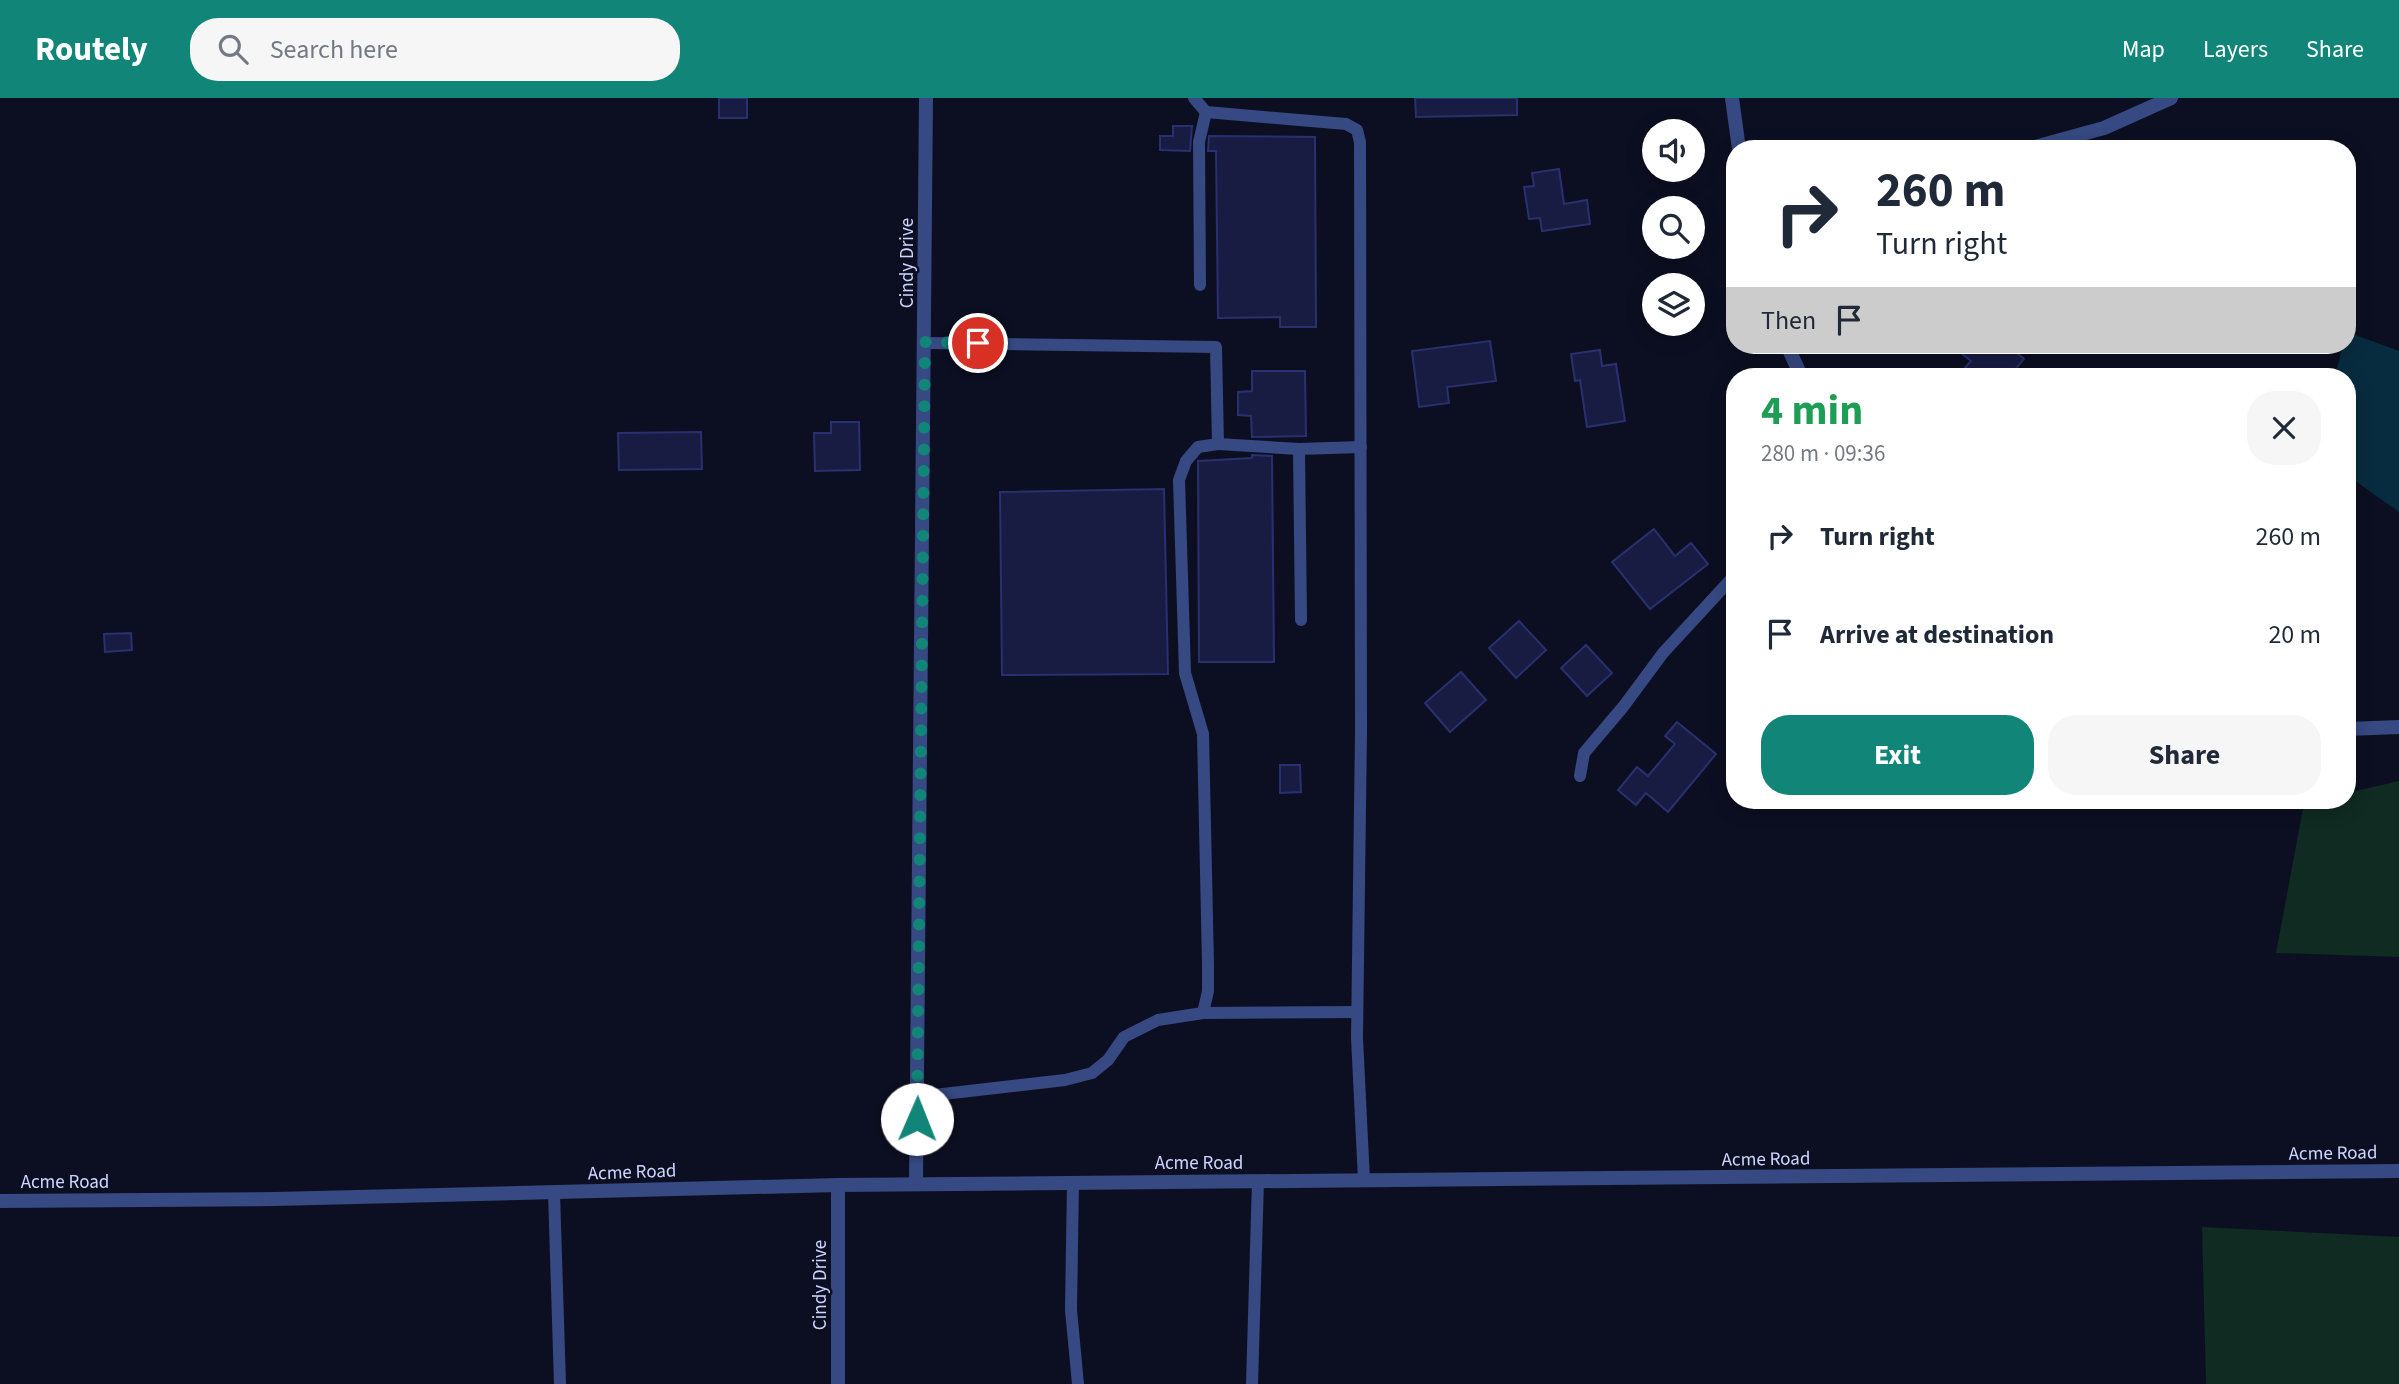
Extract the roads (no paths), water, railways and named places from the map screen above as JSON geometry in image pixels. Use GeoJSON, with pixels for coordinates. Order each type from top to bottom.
{"type":"FeatureCollection","features":[{"type":"Feature","properties":{"kind":"street","name":"Cindy Drive"},"geometry":{"type":"LineString","coordinates":[[916,1184],[926,98]]}},
{"type":"Feature","properties":{"kind":"street"},"geometry":{"type":"LineString","coordinates":[[1732,98],[1738,140]]}},
{"type":"Feature","properties":{"kind":"street"},"geometry":{"type":"LineString","coordinates":[[2059,140],[2104,128],[2171,98]]}},
{"type":"Feature","properties":{"kind":"street"},"geometry":{"type":"LineString","coordinates":[[2356,729],[2399,727]]}},
{"type":"Feature","properties":{"kind":"street","name":"Acme Road"},"geometry":{"type":"LineString","coordinates":[[0,1201],[1073,1182],[2399,1171]]}},
{"type":"Feature","properties":{"kind":"street","name":"Cindy Drive"},"geometry":{"type":"LineString","coordinates":[[838,1185],[838,1384]]}},
{"type":"Feature","properties":{"kind":"lane"},"geometry":{"type":"LineString","coordinates":[[1194,98],[1206,112],[1346,124],[1357,130],[1360,142],[1357,1012],[1364,1180]]}},
{"type":"Feature","properties":{"kind":"lane"},"geometry":{"type":"LineString","coordinates":[[1200,285],[1199,142],[1206,112]]}},
{"type":"Feature","properties":{"kind":"lane"},"geometry":{"type":"LineString","coordinates":[[925,342],[1216,347],[1217,444]]}},
{"type":"Feature","properties":{"kind":"lane"},"geometry":{"type":"LineString","coordinates":[[1203,1013],[1208,991],[1204,747],[1185,673],[1179,480],[1186,461],[1198,447],[1217,444],[1299,449],[1361,447]]}},
{"type":"Feature","properties":{"kind":"lane"},"geometry":{"type":"LineString","coordinates":[[1299,449],[1301,621]]}},
{"type":"Feature","properties":{"kind":"lane"},"geometry":{"type":"LineString","coordinates":[[1580,776],[1584,753],[1663,653],[1726,585]]}},
{"type":"Feature","properties":{"kind":"lane"},"geometry":{"type":"LineString","coordinates":[[917,1097],[1065,1080],[1092,1073],[1108,1060],[1124,1037],[1158,1020],[1203,1013],[1357,1012]]}},
{"type":"Feature","properties":{"kind":"lane"},"geometry":{"type":"LineString","coordinates":[[1252,1384],[1258,1181]]}},
{"type":"Feature","properties":{"kind":"lane"},"geometry":{"type":"LineString","coordinates":[[1073,1182],[1071,1310],[1078,1384]]}},
{"type":"Feature","properties":{"kind":"lane"},"geometry":{"type":"LineString","coordinates":[[554,1193],[560,1384]]}},
{"type":"Feature","properties":{"kind":"water"},"geometry":{"type":"Polygon","coordinates":[[[2356,335],[2399,351],[2399,512],[2356,481],[2356,368],[2337,368],[2341,354],[2356,354],[2356,335]]]}}]}
